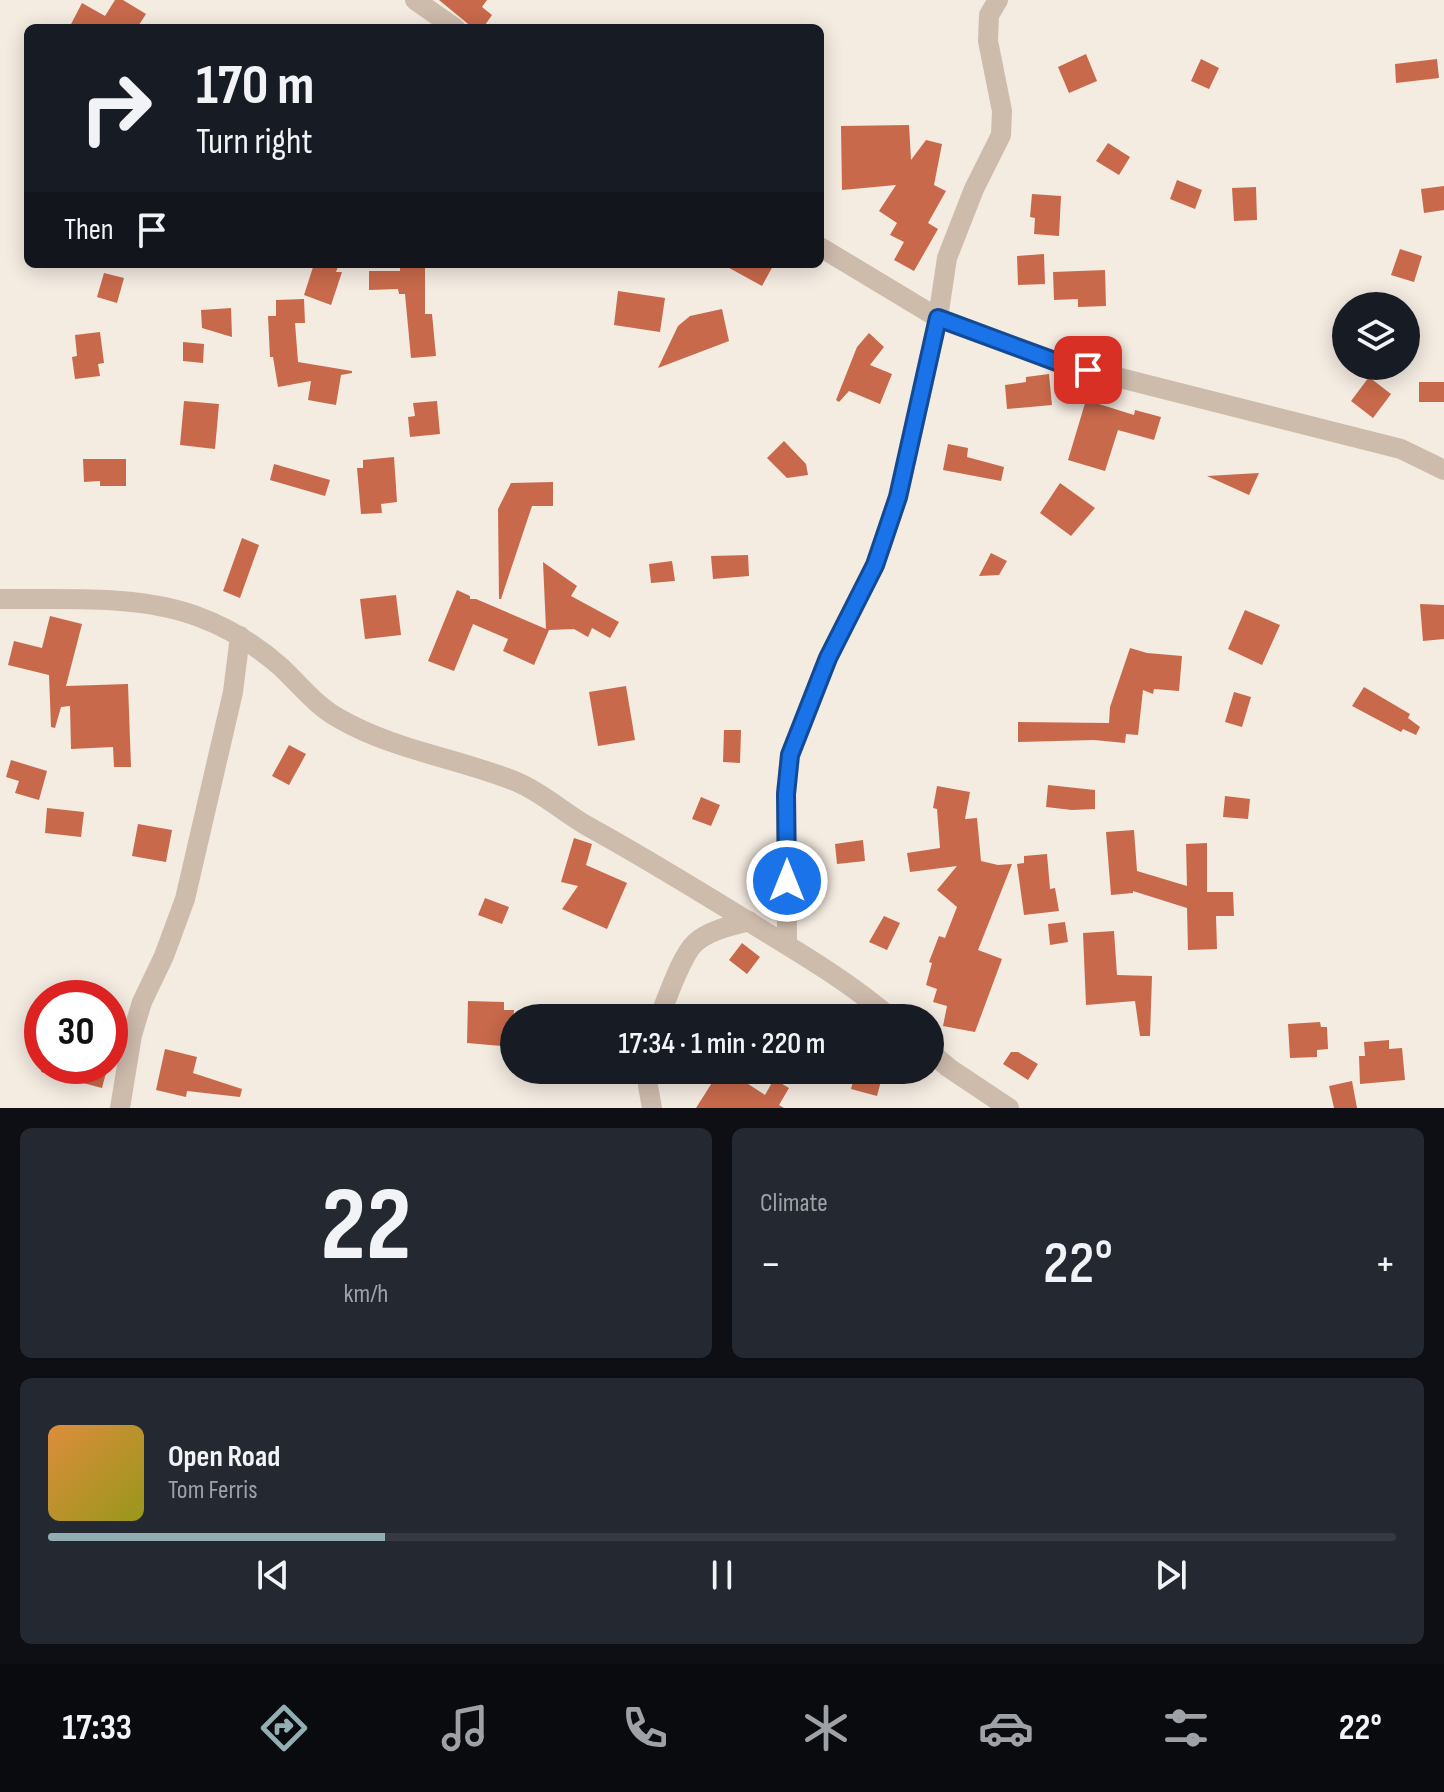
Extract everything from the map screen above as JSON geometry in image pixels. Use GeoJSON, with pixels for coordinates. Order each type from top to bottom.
{"type":"FeatureCollection","features":[{"type":"Feature","properties":{"kind":"street"},"geometry":{"type":"LineString","coordinates":[[415,0],[449,24]]}},
{"type":"Feature","properties":{"kind":"street"},"geometry":{"type":"LineString","coordinates":[[787,943],[786,794],[790,755],[828,658],[875,565],[894,509],[938,318],[947,258],[974,189],[1001,135],[1002,111],[988,41],[989,15],[998,0]]}},
{"type":"Feature","properties":{"kind":"street"},"geometry":{"type":"LineString","coordinates":[[824,249],[938,318],[1057,362],[1401,449],[1444,470]]}},
{"type":"Feature","properties":{"kind":"street"},"geometry":{"type":"LineString","coordinates":[[0,599],[87,598],[197,616],[240,636],[339,719],[399,747],[519,783],[571,817],[650,860],[787,943],[875,1004]]}},
{"type":"Feature","properties":{"kind":"street"},"geometry":{"type":"LineString","coordinates":[[120,1108],[135,1024],[185,899],[230,705],[240,636]]}},
{"type":"Feature","properties":{"kind":"street"},"geometry":{"type":"LineString","coordinates":[[664,1004],[694,944],[714,931],[749,921]]}},
{"type":"Feature","properties":{"kind":"street"},"geometry":{"type":"LineString","coordinates":[[944,1064],[1006,1107]]}},
{"type":"Feature","properties":{"kind":"street"},"geometry":{"type":"LineString","coordinates":[[648,1084],[652,1108]]}},
{"type":"Feature","properties":{"kind":"building"},"geometry":{"type":"Polygon","coordinates":[[[115,0],[123,0],[146,14],[140,24],[71,24],[82,3],[105,16],[115,0]]]}},
{"type":"Feature","properties":{"kind":"building"},"geometry":{"type":"Polygon","coordinates":[[[439,0],[487,0],[482,7],[492,15],[486,24],[468,24],[439,0]]]}},
{"type":"Feature","properties":{"kind":"building"},"geometry":{"type":"Polygon","coordinates":[[[1086,54],[1097,81],[1069,93],[1058,67],[1086,54]]]}},
{"type":"Feature","properties":{"kind":"building"},"geometry":{"type":"Polygon","coordinates":[[[1201,59],[1219,68],[1209,89],[1191,81],[1201,59]]]}},
{"type":"Feature","properties":{"kind":"building"},"geometry":{"type":"Polygon","coordinates":[[[1437,59],[1439,78],[1396,83],[1395,64],[1437,59]]]}},
{"type":"Feature","properties":{"kind":"building"},"geometry":{"type":"Polygon","coordinates":[[[909,125],[911,160],[926,140],[942,144],[934,185],[946,191],[928,223],[938,229],[914,271],[894,260],[904,242],[890,235],[897,223],[879,211],[896,185],[842,190],[841,126],[909,125]]]}},
{"type":"Feature","properties":{"kind":"building"},"geometry":{"type":"Polygon","coordinates":[[[1108,143],[1130,157],[1119,175],[1096,161],[1108,143]]]}},
{"type":"Feature","properties":{"kind":"building"},"geometry":{"type":"Polygon","coordinates":[[[1177,180],[1202,190],[1195,209],[1170,199],[1177,180]]]}},
{"type":"Feature","properties":{"kind":"building"},"geometry":{"type":"Polygon","coordinates":[[[1444,186],[1444,210],[1424,213],[1421,189],[1444,186]]]}},
{"type":"Feature","properties":{"kind":"building"},"geometry":{"type":"Polygon","coordinates":[[[1256,187],[1257,220],[1234,221],[1232,188],[1256,187]]]}},
{"type":"Feature","properties":{"kind":"building"},"geometry":{"type":"Polygon","coordinates":[[[1032,194],[1061,196],[1059,236],[1034,234],[1035,218],[1030,217],[1032,194]]]}},
{"type":"Feature","properties":{"kind":"building"},"geometry":{"type":"Polygon","coordinates":[[[1400,249],[1422,256],[1414,282],[1391,275],[1400,249]]]}},
{"type":"Feature","properties":{"kind":"building"},"geometry":{"type":"Polygon","coordinates":[[[1044,254],[1045,284],[1018,285],[1017,256],[1044,254]]]}},
{"type":"Feature","properties":{"kind":"building"},"geometry":{"type":"Polygon","coordinates":[[[313,268],[338,268],[336,272],[342,272],[331,305],[304,295],[313,268]]]}},
{"type":"Feature","properties":{"kind":"building"},"geometry":{"type":"Polygon","coordinates":[[[400,268],[425,268],[425,314],[432,314],[436,356],[411,358],[405,294],[399,294],[398,289],[369,290],[369,271],[400,271],[400,268]]]}},
{"type":"Feature","properties":{"kind":"building"},"geometry":{"type":"Polygon","coordinates":[[[729,268],[772,268],[762,286],[729,268]]]}},
{"type":"Feature","properties":{"kind":"building"},"geometry":{"type":"Polygon","coordinates":[[[1105,270],[1106,306],[1078,307],[1078,299],[1054,300],[1053,272],[1105,270]]]}},
{"type":"Feature","properties":{"kind":"building"},"geometry":{"type":"Polygon","coordinates":[[[104,273],[124,278],[117,303],[97,297],[104,273]]]}},
{"type":"Feature","properties":{"kind":"building"},"geometry":{"type":"Polygon","coordinates":[[[618,291],[665,298],[660,332],[614,325],[618,291]]]}},
{"type":"Feature","properties":{"kind":"building"},"geometry":{"type":"Polygon","coordinates":[[[304,299],[305,323],[295,323],[298,362],[352,371],[341,375],[336,405],[308,400],[311,381],[278,387],[273,357],[270,357],[268,316],[276,316],[276,300],[304,299]]]}},
{"type":"Feature","properties":{"kind":"building"},"geometry":{"type":"Polygon","coordinates":[[[231,308],[232,337],[202,328],[201,310],[231,308]]]}},
{"type":"Feature","properties":{"kind":"building"},"geometry":{"type":"Polygon","coordinates":[[[722,309],[729,341],[658,368],[678,326],[690,316],[722,309]]]}},
{"type":"Feature","properties":{"kind":"building"},"geometry":{"type":"Polygon","coordinates":[[[100,332],[104,363],[98,364],[100,376],[75,379],[72,357],[77,356],[75,335],[100,332]]]}},
{"type":"Feature","properties":{"kind":"building"},"geometry":{"type":"Polygon","coordinates":[[[869,333],[884,347],[870,365],[892,374],[880,404],[849,391],[839,402],[836,400],[857,347],[869,333]]]}},
{"type":"Feature","properties":{"kind":"building"},"geometry":{"type":"Polygon","coordinates":[[[183,342],[204,344],[203,363],[183,361],[183,342]]]}},
{"type":"Feature","properties":{"kind":"building"},"geometry":{"type":"Polygon","coordinates":[[[1049,374],[1052,405],[1007,409],[1005,385],[1026,382],[1026,377],[1049,374]]]}},
{"type":"Feature","properties":{"kind":"building"},"geometry":{"type":"Polygon","coordinates":[[[1367,380],[1373,380],[1391,394],[1373,418],[1351,401],[1367,380]]]}},
{"type":"Feature","properties":{"kind":"building"},"geometry":{"type":"Polygon","coordinates":[[[1419,382],[1444,382],[1444,402],[1419,402],[1419,382]]]}},
{"type":"Feature","properties":{"kind":"building"},"geometry":{"type":"Polygon","coordinates":[[[1086,400],[1134,415],[1135,410],[1161,417],[1154,440],[1118,430],[1105,471],[1068,460],[1086,400]]]}},
{"type":"Feature","properties":{"kind":"building"},"geometry":{"type":"Polygon","coordinates":[[[184,401],[219,404],[215,449],[180,445],[184,401]]]}},
{"type":"Feature","properties":{"kind":"building"},"geometry":{"type":"Polygon","coordinates":[[[437,401],[440,434],[410,437],[408,417],[415,416],[413,403],[437,401]]]}},
{"type":"Feature","properties":{"kind":"building"},"geometry":{"type":"Polygon","coordinates":[[[784,441],[806,464],[808,475],[787,478],[767,458],[784,441]]]}},
{"type":"Feature","properties":{"kind":"building"},"geometry":{"type":"Polygon","coordinates":[[[948,444],[968,448],[967,457],[1004,467],[1001,481],[943,470],[948,444]]]}},
{"type":"Feature","properties":{"kind":"building"},"geometry":{"type":"Polygon","coordinates":[[[394,457],[397,502],[381,504],[382,513],[361,514],[357,468],[363,468],[363,460],[394,457]]]}},
{"type":"Feature","properties":{"kind":"building"},"geometry":{"type":"Polygon","coordinates":[[[83,459],[126,459],[126,486],[100,486],[100,481],[84,482],[83,459]]]}},
{"type":"Feature","properties":{"kind":"building"},"geometry":{"type":"Polygon","coordinates":[[[274,464],[330,480],[325,496],[270,480],[274,464]]]}},
{"type":"Feature","properties":{"kind":"building"},"geometry":{"type":"Polygon","coordinates":[[[1259,473],[1249,495],[1207,476],[1259,473]]]}},
{"type":"Feature","properties":{"kind":"building"},"geometry":{"type":"Polygon","coordinates":[[[553,482],[553,506],[532,506],[499,599],[498,509],[511,483],[553,482]]]}},
{"type":"Feature","properties":{"kind":"building"},"geometry":{"type":"Polygon","coordinates":[[[1060,483],[1095,508],[1071,536],[1040,513],[1060,483]]]}},
{"type":"Feature","properties":{"kind":"building"},"geometry":{"type":"Polygon","coordinates":[[[242,538],[259,545],[240,598],[223,591],[242,538]]]}},
{"type":"Feature","properties":{"kind":"building"},"geometry":{"type":"Polygon","coordinates":[[[991,553],[1007,561],[999,575],[979,576],[991,553]]]}},
{"type":"Feature","properties":{"kind":"building"},"geometry":{"type":"Polygon","coordinates":[[[748,555],[749,576],[713,579],[711,556],[748,555]]]}},
{"type":"Feature","properties":{"kind":"building"},"geometry":{"type":"Polygon","coordinates":[[[672,561],[675,581],[651,583],[649,564],[672,561]]]}},
{"type":"Feature","properties":{"kind":"building"},"geometry":{"type":"Polygon","coordinates":[[[543,562],[577,586],[571,596],[619,622],[610,638],[592,628],[588,637],[574,629],[549,630],[534,665],[503,651],[508,639],[473,624],[454,671],[428,661],[457,590],[470,596],[470,599],[546,629],[543,562]]]}},
{"type":"Feature","properties":{"kind":"building"},"geometry":{"type":"Polygon","coordinates":[[[396,595],[401,635],[365,639],[360,599],[396,595]]]}},
{"type":"Feature","properties":{"kind":"building"},"geometry":{"type":"Polygon","coordinates":[[[1420,604],[1444,605],[1444,639],[1423,641],[1420,604]]]}},
{"type":"Feature","properties":{"kind":"building"},"geometry":{"type":"Polygon","coordinates":[[[1245,610],[1280,625],[1262,665],[1228,649],[1245,610]]]}},
{"type":"Feature","properties":{"kind":"building"},"geometry":{"type":"Polygon","coordinates":[[[50,616],[82,624],[66,686],[128,684],[131,767],[114,767],[113,747],[71,749],[70,706],[61,707],[55,728],[51,727],[49,675],[8,665],[14,641],[42,648],[50,616]]]}},
{"type":"Feature","properties":{"kind":"building"},"geometry":{"type":"Polygon","coordinates":[[[1130,648],[1182,656],[1179,691],[1154,689],[1153,694],[1143,690],[1138,735],[1126,734],[1125,743],[1094,740],[1018,742],[1018,722],[1109,723],[1110,707],[1130,648]]]}},
{"type":"Feature","properties":{"kind":"building"},"geometry":{"type":"Polygon","coordinates":[[[626,686],[635,740],[598,746],[589,692],[626,686]]]}},
{"type":"Feature","properties":{"kind":"building"},"geometry":{"type":"Polygon","coordinates":[[[1364,687],[1410,714],[1408,718],[1420,727],[1416,735],[1403,729],[1401,732],[1352,706],[1364,687]]]}},
{"type":"Feature","properties":{"kind":"building"},"geometry":{"type":"Polygon","coordinates":[[[1234,692],[1251,697],[1242,727],[1225,722],[1234,692]]]}},
{"type":"Feature","properties":{"kind":"building"},"geometry":{"type":"Polygon","coordinates":[[[724,730],[741,730],[740,763],[723,762],[724,730]]]}},
{"type":"Feature","properties":{"kind":"building"},"geometry":{"type":"Polygon","coordinates":[[[289,745],[306,754],[289,785],[272,776],[289,745]]]}},
{"type":"Feature","properties":{"kind":"building"},"geometry":{"type":"Polygon","coordinates":[[[11,760],[47,771],[39,800],[15,793],[19,781],[6,777],[11,760]]]}},
{"type":"Feature","properties":{"kind":"building"},"geometry":{"type":"Polygon","coordinates":[[[1048,785],[1095,790],[1095,809],[1046,807],[1048,785]]]}},
{"type":"Feature","properties":{"kind":"building"},"geometry":{"type":"Polygon","coordinates":[[[937,786],[970,792],[965,819],[977,818],[981,861],[1012,864],[978,950],[1002,959],[975,1032],[944,1026],[947,1006],[933,1002],[937,989],[926,985],[932,963],[929,962],[939,936],[945,938],[957,907],[937,890],[957,866],[910,872],[907,853],[940,848],[937,809],[933,808],[937,786]]]}},
{"type":"Feature","properties":{"kind":"building"},"geometry":{"type":"Polygon","coordinates":[[[1225,796],[1250,799],[1248,819],[1223,817],[1225,796]]]}},
{"type":"Feature","properties":{"kind":"building"},"geometry":{"type":"Polygon","coordinates":[[[701,797],[720,805],[711,826],[692,819],[701,797]]]}},
{"type":"Feature","properties":{"kind":"building"},"geometry":{"type":"Polygon","coordinates":[[[47,808],[84,812],[81,837],[45,833],[47,808]]]}},
{"type":"Feature","properties":{"kind":"building"},"geometry":{"type":"Polygon","coordinates":[[[138,824],[172,830],[166,862],[132,856],[138,824]]]}},
{"type":"Feature","properties":{"kind":"building"},"geometry":{"type":"Polygon","coordinates":[[[1134,830],[1137,871],[1187,886],[1186,844],[1207,843],[1207,892],[1233,892],[1234,916],[1216,916],[1217,949],[1188,950],[1187,908],[1133,891],[1111,895],[1106,832],[1134,830]]]}},
{"type":"Feature","properties":{"kind":"building"},"geometry":{"type":"Polygon","coordinates":[[[574,838],[592,844],[586,865],[627,883],[607,929],[562,909],[578,886],[561,882],[574,838]]]}},
{"type":"Feature","properties":{"kind":"building"},"geometry":{"type":"Polygon","coordinates":[[[863,840],[865,861],[837,864],[835,844],[863,840]]]}},
{"type":"Feature","properties":{"kind":"building"},"geometry":{"type":"Polygon","coordinates":[[[1047,854],[1050,889],[1055,888],[1059,911],[1024,915],[1017,864],[1024,863],[1024,856],[1047,854]]]}},
{"type":"Feature","properties":{"kind":"building"},"geometry":{"type":"Polygon","coordinates":[[[485,898],[509,907],[502,924],[478,915],[485,898]]]}},
{"type":"Feature","properties":{"kind":"building"},"geometry":{"type":"Polygon","coordinates":[[[884,916],[900,923],[887,950],[869,942],[884,916]]]}},
{"type":"Feature","properties":{"kind":"building"},"geometry":{"type":"Polygon","coordinates":[[[1065,922],[1068,942],[1050,945],[1048,924],[1065,922]]]}},
{"type":"Feature","properties":{"kind":"building"},"geometry":{"type":"Polygon","coordinates":[[[1114,931],[1117,975],[1152,976],[1150,1036],[1140,1036],[1135,1001],[1086,1005],[1083,933],[1114,931]]]}},
{"type":"Feature","properties":{"kind":"building"},"geometry":{"type":"Polygon","coordinates":[[[742,943],[760,957],[747,974],[729,960],[742,943]]]}},
{"type":"Feature","properties":{"kind":"building"},"geometry":{"type":"Polygon","coordinates":[[[468,1001],[504,1002],[500,1004],[500,1046],[467,1043],[468,1001]]]}},
{"type":"Feature","properties":{"kind":"building"},"geometry":{"type":"Polygon","coordinates":[[[1320,1022],[1321,1027],[1327,1027],[1328,1049],[1317,1050],[1317,1057],[1290,1058],[1288,1024],[1320,1022]]]}},
{"type":"Feature","properties":{"kind":"building"},"geometry":{"type":"Polygon","coordinates":[[[1389,1040],[1389,1049],[1402,1048],[1405,1080],[1360,1084],[1359,1056],[1365,1056],[1364,1042],[1389,1040]]]}},
{"type":"Feature","properties":{"kind":"building"},"geometry":{"type":"Polygon","coordinates":[[[165,1049],[197,1057],[193,1073],[242,1089],[240,1097],[187,1091],[186,1097],[156,1090],[165,1049]]]}},
{"type":"Feature","properties":{"kind":"building"},"geometry":{"type":"Polygon","coordinates":[[[1011,1052],[1018,1052],[1038,1064],[1028,1080],[1003,1064],[1011,1052]]]}},
{"type":"Feature","properties":{"kind":"building"},"geometry":{"type":"Polygon","coordinates":[[[1352,1081],[1357,1108],[1334,1108],[1329,1086],[1352,1081]]]}},
{"type":"Feature","properties":{"kind":"building"},"geometry":{"type":"Polygon","coordinates":[[[711,1084],[748,1084],[765,1095],[771,1084],[782,1084],[789,1088],[779,1105],[784,1108],[696,1108],[711,1084]]]}},
{"type":"Feature","properties":{"kind":"building"},"geometry":{"type":"Polygon","coordinates":[[[852,1084],[880,1084],[877,1096],[851,1089],[852,1084]]]}},
{"type":"Feature","properties":{"kind":"route"},"geometry":{"type":"LineString","coordinates":[[787,881],[786,794],[790,755],[828,658],[875,565],[898,497],[938,318],[1057,362],[1088,370]]}}]}
